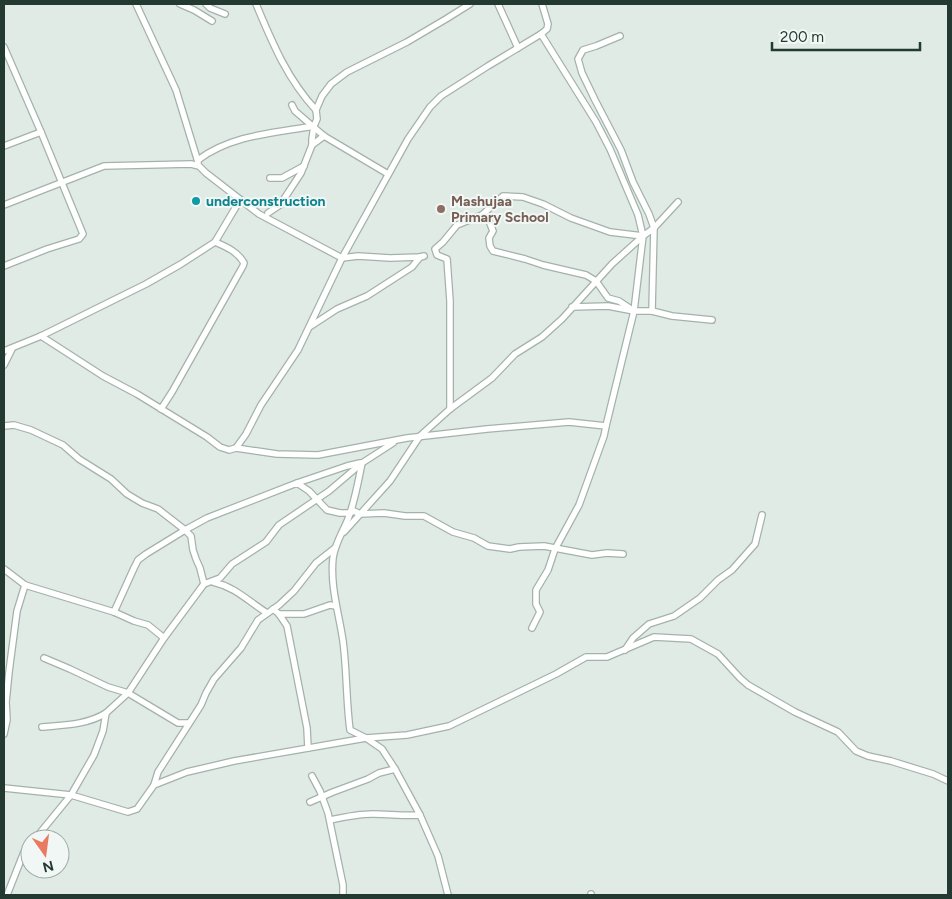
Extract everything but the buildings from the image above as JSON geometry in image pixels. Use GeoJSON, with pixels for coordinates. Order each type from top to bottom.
{"type":"FeatureCollection","features":[{"type":"Feature","properties":{"kind":"street"},"geometry":{"type":"LineString","coordinates":[[136,4],[176,90],[198,163],[206,173],[259,214],[342,258],[358,256],[422,257],[412,267],[367,296],[337,309],[309,328]]}},
{"type":"Feature","properties":{"kind":"street"},"geometry":{"type":"LineString","coordinates":[[180,4],[212,21]]}},
{"type":"Feature","properties":{"kind":"street"},"geometry":{"type":"LineString","coordinates":[[206,4],[210,8],[225,14]]}},
{"type":"Feature","properties":{"kind":"street"},"geometry":{"type":"LineString","coordinates":[[256,4],[277,54],[292,80],[316,110]]}},
{"type":"Feature","properties":{"kind":"street"},"geometry":{"type":"LineString","coordinates":[[268,213],[280,206],[301,173],[312,145],[314,126],[317,119],[316,110],[322,96],[331,84],[347,72],[407,42],[470,4]]}},
{"type":"Feature","properties":{"kind":"street"},"geometry":{"type":"LineString","coordinates":[[498,4],[518,48]]}},
{"type":"Feature","properties":{"kind":"street"},"geometry":{"type":"LineString","coordinates":[[236,448],[246,434],[261,405],[298,350],[342,258],[408,139],[430,107],[441,96],[547,29],[548,24],[542,5],[550,4]]}},
{"type":"Feature","properties":{"kind":"street"},"geometry":{"type":"LineString","coordinates":[[532,628],[540,612],[536,604],[536,590],[548,570],[555,549],[579,505],[604,436],[634,312],[643,236],[638,215],[610,149],[596,122],[541,34]]}},
{"type":"Feature","properties":{"kind":"street"},"geometry":{"type":"LineString","coordinates":[[620,36],[583,50],[578,59],[594,100],[621,150],[654,228],[652,311]]}},
{"type":"Feature","properties":{"kind":"street"},"geometry":{"type":"LineString","coordinates":[[4,47],[6,57],[41,132],[82,232],[82,237],[79,239],[47,248],[4,266]]}},
{"type":"Feature","properties":{"kind":"street"},"geometry":{"type":"LineString","coordinates":[[292,105],[295,111],[324,136],[388,174]]}},
{"type":"Feature","properties":{"kind":"street"},"geometry":{"type":"LineString","coordinates":[[4,205],[104,166],[198,163],[208,152],[230,142],[314,126]]}},
{"type":"Feature","properties":{"kind":"street"},"geometry":{"type":"LineString","coordinates":[[4,146],[41,132]]}},
{"type":"Feature","properties":{"kind":"street"},"geometry":{"type":"LineString","coordinates":[[312,145],[324,136]]}},
{"type":"Feature","properties":{"kind":"street"},"geometry":{"type":"LineString","coordinates":[[270,178],[282,178],[304,166]]}},
{"type":"Feature","properties":{"kind":"street"},"geometry":{"type":"LineString","coordinates":[[450,409],[450,301],[447,259],[437,255],[435,249],[457,225],[482,215],[503,196],[524,198],[543,204],[571,218],[610,232],[643,236]]}},
{"type":"Feature","properties":{"kind":"street"},"geometry":{"type":"LineString","coordinates":[[4,351],[42,336],[146,284],[216,242],[240,200]]}},
{"type":"Feature","properties":{"kind":"street"},"geometry":{"type":"LineString","coordinates":[[340,535],[390,481],[420,436],[450,409],[492,378],[515,354],[542,337],[612,264],[654,228],[678,202]]}},
{"type":"Feature","properties":{"kind":"street"},"geometry":{"type":"LineString","coordinates":[[482,215],[489,221],[493,231],[489,238],[493,251],[586,275],[596,281],[608,298],[619,301],[634,312]]}},
{"type":"Feature","properties":{"kind":"street"},"geometry":{"type":"LineString","coordinates":[[161,409],[244,263],[228,247],[216,242]]}},
{"type":"Feature","properties":{"kind":"street"},"geometry":{"type":"LineString","coordinates":[[572,307],[608,306],[634,312],[652,311],[672,316],[712,320]]}},
{"type":"Feature","properties":{"kind":"street"},"geometry":{"type":"LineString","coordinates":[[42,336],[103,376],[137,394],[220,447],[229,450],[236,448],[277,454],[318,455],[420,436],[569,422],[606,426]]}},
{"type":"Feature","properties":{"kind":"street"},"geometry":{"type":"LineString","coordinates":[[4,365],[13,348]]}},
{"type":"Feature","properties":{"kind":"street"},"geometry":{"type":"LineString","coordinates":[[4,425],[14,425],[32,430],[63,445],[80,459],[111,479],[127,494],[142,503],[158,509],[185,530],[191,536],[193,550],[204,584]]}},
{"type":"Feature","properties":{"kind":"street"},"geometry":{"type":"LineString","coordinates":[[42,727],[80,723],[97,719],[106,713],[128,693],[164,638],[204,584],[220,578],[232,564],[266,542],[279,525],[317,499],[362,463],[397,440]]}},
{"type":"Feature","properties":{"kind":"street"},"geometry":{"type":"LineString","coordinates":[[114,612],[138,560],[185,530],[207,518],[347,466],[362,463]]}},
{"type":"Feature","properties":{"kind":"street"},"geometry":{"type":"LineString","coordinates":[[362,463],[350,514],[335,548],[332,578],[343,642],[350,730],[382,749],[396,769],[420,815],[438,856],[448,895]]}},
{"type":"Feature","properties":{"kind":"street"},"geometry":{"type":"LineString","coordinates":[[297,484],[309,490],[327,510],[350,514],[354,511],[360,514],[424,516],[453,532],[474,538],[488,546],[510,549],[544,546],[592,555],[607,552],[623,554]]}},
{"type":"Feature","properties":{"kind":"street"},"geometry":{"type":"LineString","coordinates":[[625,650],[633,638],[650,624],[674,616],[700,598],[718,580],[732,570],[755,544],[762,515]]}},
{"type":"Feature","properties":{"kind":"street"},"geometry":{"type":"LineString","coordinates":[[4,788],[71,795],[128,812],[137,809],[154,785],[158,772],[201,705],[214,679],[241,648],[258,620],[279,606],[294,592],[316,563],[335,548]]}},
{"type":"Feature","properties":{"kind":"street"},"geometry":{"type":"LineString","coordinates":[[4,570],[25,585],[114,612],[148,625],[164,638]]}},
{"type":"Feature","properties":{"kind":"street"},"geometry":{"type":"LineString","coordinates":[[212,581],[236,591],[255,606],[279,614],[304,614],[330,604],[336,606]]}},
{"type":"Feature","properties":{"kind":"street"},"geometry":{"type":"LineString","coordinates":[[4,734],[7,720],[6,702],[9,672],[17,611],[25,585]]}},
{"type":"Feature","properties":{"kind":"street"},"geometry":{"type":"LineString","coordinates":[[279,614],[287,626],[304,712],[308,748]]}},
{"type":"Feature","properties":{"kind":"street"},"geometry":{"type":"LineString","coordinates":[[154,785],[187,772],[234,761],[366,738],[407,735],[449,726],[517,694],[586,658],[607,658],[654,637],[690,640],[718,654],[748,685],[795,712],[838,732],[856,751],[933,774],[948,781]]}},
{"type":"Feature","properties":{"kind":"street"},"geometry":{"type":"LineString","coordinates":[[44,658],[108,687],[128,693],[178,723],[188,723]]}},
{"type":"Feature","properties":{"kind":"street"},"geometry":{"type":"LineString","coordinates":[[43,829],[71,795],[94,755],[103,730],[106,713]]}},
{"type":"Feature","properties":{"kind":"street"},"geometry":{"type":"LineString","coordinates":[[310,802],[396,769]]}},
{"type":"Feature","properties":{"kind":"street"},"geometry":{"type":"LineString","coordinates":[[312,776],[330,820],[344,895]]}},
{"type":"Feature","properties":{"kind":"street"},"geometry":{"type":"LineString","coordinates":[[330,820],[353,815],[420,815]]}},
{"type":"Feature","properties":{"kind":"street"},"geometry":{"type":"LineString","coordinates":[[7,895],[20,862]]}},
{"type":"Feature","properties":{"kind":"place","name":"underconstruction"},"geometry":{"type":"Point","coordinates":[196,201]}},
{"type":"Feature","properties":{"kind":"place","name":"Mashujaa Primary School"},"geometry":{"type":"Point","coordinates":[441,209]}}]}
